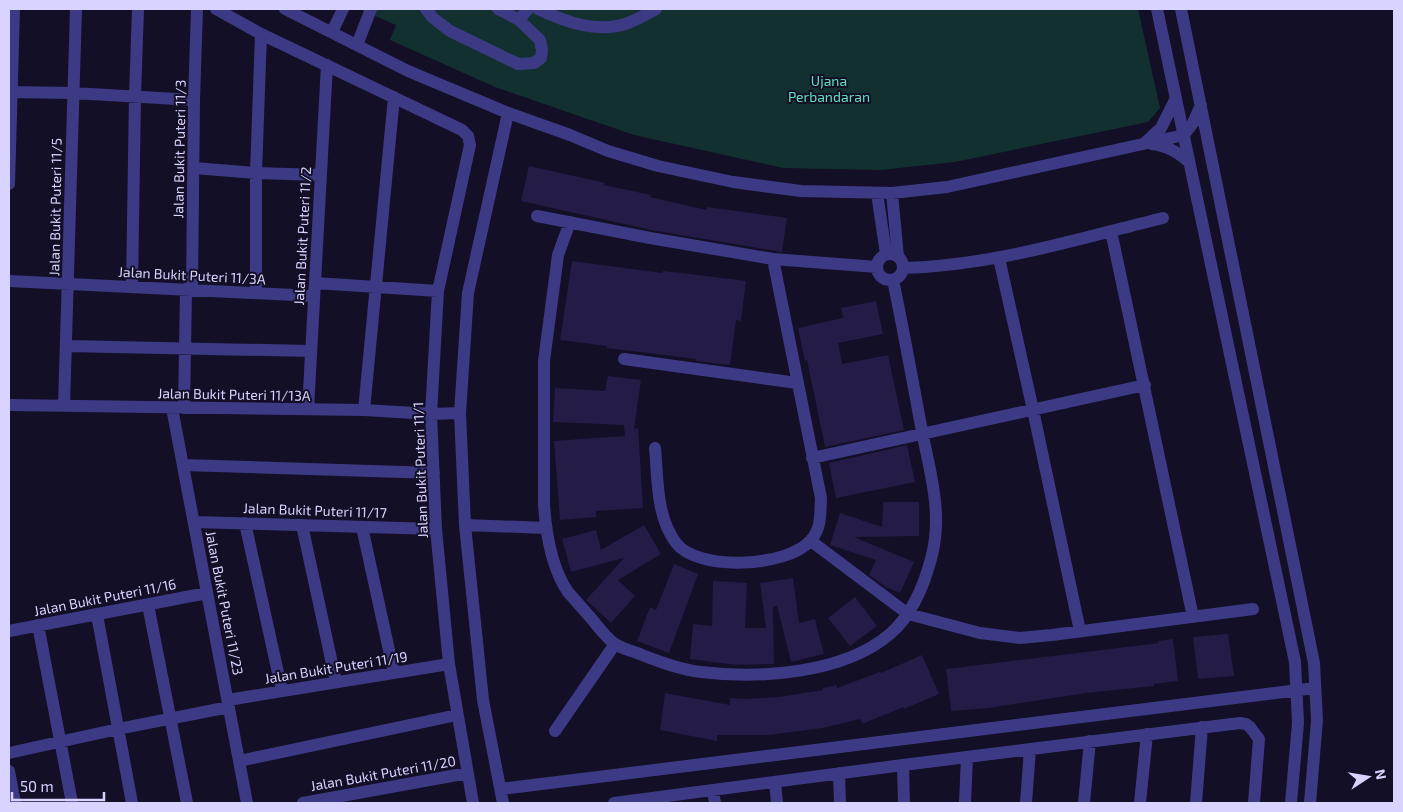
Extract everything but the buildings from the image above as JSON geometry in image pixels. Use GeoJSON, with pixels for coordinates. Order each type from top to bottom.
{"type":"FeatureCollection","features":[{"type":"Feature","properties":{"kind":"street"},"geometry":{"type":"LineString","coordinates":[[9,184],[10,92],[14,9]]}},
{"type":"Feature","properties":{"kind":"street","name":"Jalan Bukit Puteri 11/5"},"geometry":{"type":"LineString","coordinates":[[64,406],[76,9]]}},
{"type":"Feature","properties":{"kind":"street"},"geometry":{"type":"LineString","coordinates":[[132,286],[138,9]]}},
{"type":"Feature","properties":{"kind":"street","name":"Jalan Bukit Puteri 11/3"},"geometry":{"type":"LineString","coordinates":[[185,348],[194,168],[197,9]]}},
{"type":"Feature","properties":{"kind":"street"},"geometry":{"type":"LineString","coordinates":[[216,9],[261,34],[394,97],[364,410]]}},
{"type":"Feature","properties":{"kind":"street"},"geometry":{"type":"LineString","coordinates":[[285,9],[408,71],[508,113],[608,151],[658,166],[733,182],[801,191],[892,193],[947,187],[1184,135],[1193,123],[1201,105]]}},
{"type":"Feature","properties":{"kind":"street"},"geometry":{"type":"LineString","coordinates":[[332,32],[343,9]]}},
{"type":"Feature","properties":{"kind":"street"},"geometry":{"type":"LineString","coordinates":[[357,44],[371,9]]}},
{"type":"Feature","properties":{"kind":"street"},"geometry":{"type":"LineString","coordinates":[[426,9],[433,18],[450,30],[518,64],[534,63],[540,58],[542,50],[540,40],[519,20],[498,9]]}},
{"type":"Feature","properties":{"kind":"street"},"geometry":{"type":"LineString","coordinates":[[519,20],[528,9]]}},
{"type":"Feature","properties":{"kind":"street"},"geometry":{"type":"LineString","coordinates":[[538,9],[579,25],[598,27],[629,23],[656,9]]}},
{"type":"Feature","properties":{"kind":"street"},"geometry":{"type":"LineString","coordinates":[[1157,9],[1295,662],[1298,723],[1291,803]]}},
{"type":"Feature","properties":{"kind":"street"},"geometry":{"type":"LineString","coordinates":[[1181,9],[1314,663],[1317,720],[1310,803]]}},
{"type":"Feature","properties":{"kind":"street"},"geometry":{"type":"LineString","coordinates":[[256,293],[256,173],[261,34]]}},
{"type":"Feature","properties":{"kind":"street","name":"Jalan Bukit Puteri 11/2"},"geometry":{"type":"LineString","coordinates":[[308,409],[327,65]]}},
{"type":"Feature","properties":{"kind":"street"},"geometry":{"type":"LineString","coordinates":[[10,92],[73,93],[194,100]]}},
{"type":"Feature","properties":{"kind":"street","name":"Jalan Bukit Puteri 11/1"},"geometry":{"type":"LineString","coordinates":[[394,97],[462,130],[468,136],[470,145],[438,291],[431,414],[436,529],[449,664],[474,803]]}},
{"type":"Feature","properties":{"kind":"street"},"geometry":{"type":"LineString","coordinates":[[1145,143],[1161,128],[1176,98]]}},
{"type":"Feature","properties":{"kind":"street"},"geometry":{"type":"LineString","coordinates":[[503,803],[483,700],[465,525],[460,413],[468,293],[508,113]]}},
{"type":"Feature","properties":{"kind":"street"},"geometry":{"type":"LineString","coordinates":[[1184,135],[1211,155]]}},
{"type":"Feature","properties":{"kind":"street"},"geometry":{"type":"LineString","coordinates":[[1145,143],[1167,146],[1177,151],[1190,162]]}},
{"type":"Feature","properties":{"kind":"street"},"geometry":{"type":"LineString","coordinates":[[194,168],[256,173],[321,175]]}},
{"type":"Feature","properties":{"kind":"street"},"geometry":{"type":"LineString","coordinates":[[877,193],[896,260],[900,275],[893,280],[882,278],[877,267],[879,259],[896,260],[930,267],[999,258],[1163,218]]}},
{"type":"Feature","properties":{"kind":"street"},"geometry":{"type":"LineString","coordinates":[[892,193],[896,260]]}},
{"type":"Feature","properties":{"kind":"street"},"geometry":{"type":"LineString","coordinates":[[537,216],[773,259],[877,267]]}},
{"type":"Feature","properties":{"kind":"street"},"geometry":{"type":"LineString","coordinates":[[570,222],[558,255],[544,361],[544,505],[546,528],[551,549],[567,590],[615,644],[658,661],[699,672],[765,675],[799,671],[826,665],[868,650],[891,634],[908,614],[924,580],[933,554],[936,519],[935,488],[922,434],[893,280]]}},
{"type":"Feature","properties":{"kind":"street"},"geometry":{"type":"LineString","coordinates":[[1111,231],[1193,617]]}},
{"type":"Feature","properties":{"kind":"street"},"geometry":{"type":"LineString","coordinates":[[999,258],[1080,631]]}},
{"type":"Feature","properties":{"kind":"street"},"geometry":{"type":"LineString","coordinates":[[655,448],[661,508],[666,528],[677,545],[691,554],[708,560],[733,563],[759,562],[791,554],[811,541],[820,523],[820,498],[773,259]]}},
{"type":"Feature","properties":{"kind":"street","name":"Jalan Bukit Puteri 11/3A"},"geometry":{"type":"LineString","coordinates":[[9,281],[314,296]]}},
{"type":"Feature","properties":{"kind":"street"},"geometry":{"type":"LineString","coordinates":[[315,283],[438,291]]}},
{"type":"Feature","properties":{"kind":"street"},"geometry":{"type":"LineString","coordinates":[[66,346],[311,351]]}},
{"type":"Feature","properties":{"kind":"street","name":"Jalan Bukit Puteri 11/23"},"geometry":{"type":"LineString","coordinates":[[185,348],[178,408],[183,464],[247,803]]}},
{"type":"Feature","properties":{"kind":"street"},"geometry":{"type":"LineString","coordinates":[[624,359],[797,384]]}},
{"type":"Feature","properties":{"kind":"street"},"geometry":{"type":"LineString","coordinates":[[812,458],[1145,385]]}},
{"type":"Feature","properties":{"kind":"street","name":"Jalan Bukit Puteri 11/13A"},"geometry":{"type":"LineString","coordinates":[[9,405],[364,410],[431,414],[460,413]]}},
{"type":"Feature","properties":{"kind":"street"},"geometry":{"type":"LineString","coordinates":[[183,464],[434,473]]}},
{"type":"Feature","properties":{"kind":"street","name":"Jalan Bukit Puteri 11/17"},"geometry":{"type":"LineString","coordinates":[[194,522],[436,529]]}},
{"type":"Feature","properties":{"kind":"street"},"geometry":{"type":"LineString","coordinates":[[245,523],[282,691]]}},
{"type":"Feature","properties":{"kind":"street"},"geometry":{"type":"LineString","coordinates":[[302,525],[336,682]]}},
{"type":"Feature","properties":{"kind":"street"},"geometry":{"type":"LineString","coordinates":[[465,525],[546,528]]}},
{"type":"Feature","properties":{"kind":"street"},"geometry":{"type":"LineString","coordinates":[[362,527],[394,673]]}},
{"type":"Feature","properties":{"kind":"street"},"geometry":{"type":"LineString","coordinates":[[811,541],[908,614],[980,633],[1020,638],[1253,608]]}},
{"type":"Feature","properties":{"kind":"street","name":"Jalan Bukit Puteri 11/16"},"geometry":{"type":"LineString","coordinates":[[9,630],[207,593]]}},
{"type":"Feature","properties":{"kind":"street"},"geometry":{"type":"LineString","coordinates":[[148,605],[187,803]]}},
{"type":"Feature","properties":{"kind":"street"},"geometry":{"type":"LineString","coordinates":[[97,615],[132,803]]}},
{"type":"Feature","properties":{"kind":"street"},"geometry":{"type":"LineString","coordinates":[[38,624],[72,803]]}},
{"type":"Feature","properties":{"kind":"street"},"geometry":{"type":"LineString","coordinates":[[555,732],[615,644]]}},
{"type":"Feature","properties":{"kind":"street","name":"Jalan Bukit Puteri 11/19"},"geometry":{"type":"LineString","coordinates":[[9,754],[282,691],[449,664]]}},
{"type":"Feature","properties":{"kind":"street"},"geometry":{"type":"LineString","coordinates":[[501,789],[1315,688]]}},
{"type":"Feature","properties":{"kind":"street"},"geometry":{"type":"LineString","coordinates":[[239,762],[457,715]]}},
{"type":"Feature","properties":{"kind":"street"},"geometry":{"type":"LineString","coordinates":[[614,803],[714,797],[775,782],[1240,723],[1246,724],[1254,731],[1259,744],[1254,803]]}},
{"type":"Feature","properties":{"kind":"street"},"geometry":{"type":"LineString","coordinates":[[1196,803],[1202,727]]}},
{"type":"Feature","properties":{"kind":"street"},"geometry":{"type":"LineString","coordinates":[[1140,803],[1147,734]]}},
{"type":"Feature","properties":{"kind":"street"},"geometry":{"type":"LineString","coordinates":[[1084,803],[1090,741]]}},
{"type":"Feature","properties":{"kind":"street"},"geometry":{"type":"LineString","coordinates":[[1026,803],[1030,749]]}},
{"type":"Feature","properties":{"kind":"street"},"geometry":{"type":"LineString","coordinates":[[965,803],[968,756]]}},
{"type":"Feature","properties":{"kind":"street"},"geometry":{"type":"LineString","coordinates":[[903,765],[904,803]]}},
{"type":"Feature","properties":{"kind":"street"},"geometry":{"type":"LineString","coordinates":[[9,771],[15,803]]}},
{"type":"Feature","properties":{"kind":"street","name":"Jalan Bukit Puteri 11/20"},"geometry":{"type":"LineString","coordinates":[[303,803],[468,773]]}},
{"type":"Feature","properties":{"kind":"street"},"geometry":{"type":"LineString","coordinates":[[839,773],[840,803]]}},
{"type":"Feature","properties":{"kind":"street"},"geometry":{"type":"LineString","coordinates":[[775,782],[777,803]]}},
{"type":"Feature","properties":{"kind":"green space","name":"Ujana Perbandaran"},"geometry":{"type":"Polygon","coordinates":[[[359,9],[1138,9],[1160,108],[1148,122],[955,162],[880,170],[783,168],[634,135],[495,87],[390,40],[396,25],[359,9]]]}}]}
